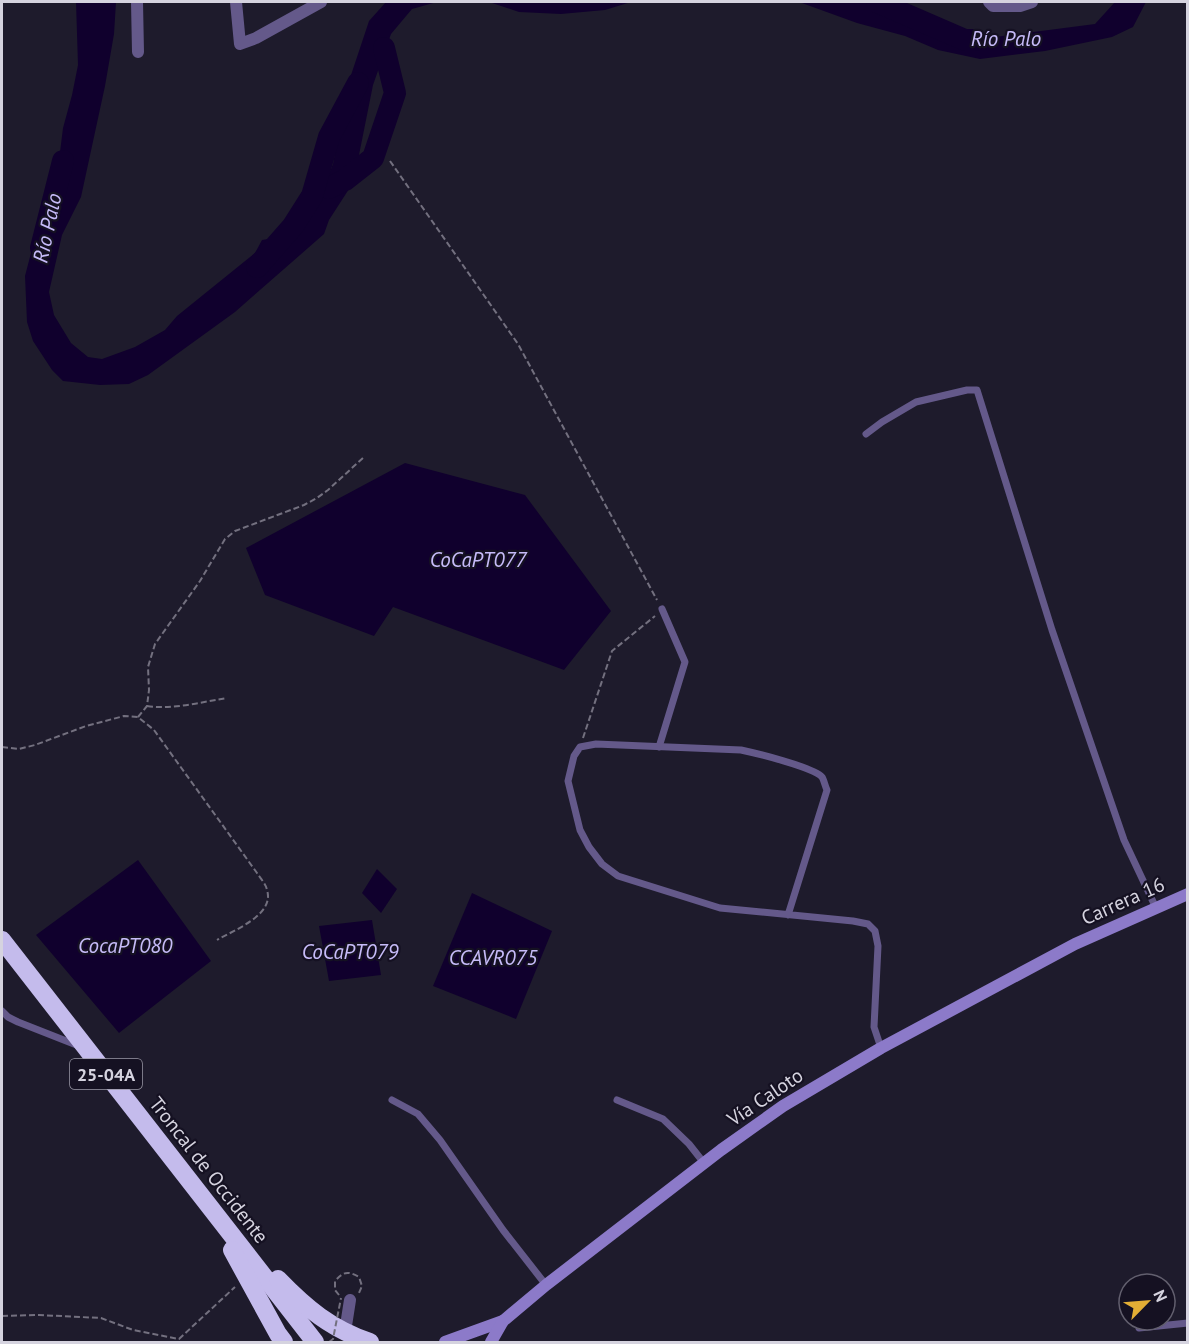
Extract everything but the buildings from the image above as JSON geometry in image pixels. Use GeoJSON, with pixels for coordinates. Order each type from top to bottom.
{"type":"FeatureCollection","features":[{"type":"Feature","properties":{"kind":"highway","name":"Troncal de Occidente"},"geometry":{"type":"LineString","coordinates":[[2,940],[315,1342]]}},
{"type":"Feature","properties":{"kind":"highway"},"geometry":{"type":"LineString","coordinates":[[210,1208],[284,1342]]}},
{"type":"Feature","properties":{"kind":"highway"},"geometry":{"type":"LineString","coordinates":[[210,1208],[303,1304],[319,1317],[345,1332],[370,1342]]}},
{"type":"Feature","properties":{"kind":"street"},"geometry":{"type":"LineString","coordinates":[[137,2],[138,52]]}},
{"type":"Feature","properties":{"kind":"street"},"geometry":{"type":"LineString","coordinates":[[236,2],[240,44],[256,38],[321,2]]}},
{"type":"Feature","properties":{"kind":"street"},"geometry":{"type":"LineString","coordinates":[[989,2],[993,6],[1020,6],[1032,2]]}},
{"type":"Feature","properties":{"kind":"street","name":"Carrera 16"},"geometry":{"type":"LineString","coordinates":[[1075,944],[1188,894]]}},
{"type":"Feature","properties":{"kind":"street","name":"Vía Caloto"},"geometry":{"type":"LineString","coordinates":[[445,1342],[503,1321],[704,1163],[783,1106],[881,1048],[1075,944]]}},
{"type":"Feature","properties":{"kind":"street"},"geometry":{"type":"LineString","coordinates":[[345,1332],[350,1300]]}},
{"type":"Feature","properties":{"kind":"street","name":"Vía Caloto"},"geometry":{"type":"LineString","coordinates":[[491,1342],[503,1321]]}},
{"type":"Feature","properties":{"kind":"lane"},"geometry":{"type":"LineString","coordinates":[[866,434],[916,402],[967,390],[977,390],[1052,630],[1124,840],[1156,908]]}},
{"type":"Feature","properties":{"kind":"lane"},"geometry":{"type":"LineString","coordinates":[[658,747],[685,662],[662,609]]}},
{"type":"Feature","properties":{"kind":"lane"},"geometry":{"type":"LineString","coordinates":[[788,915],[827,790],[822,777],[810,770],[741,750],[596,744],[580,747],[574,756],[568,781],[580,830],[602,864],[618,876],[720,908],[868,924],[875,931],[878,946],[874,1027],[881,1048]]}},
{"type":"Feature","properties":{"kind":"lane"},"geometry":{"type":"LineString","coordinates":[[2,1011],[5,1018],[87,1049]]}},
{"type":"Feature","properties":{"kind":"lane"},"geometry":{"type":"LineString","coordinates":[[392,1100],[418,1114],[440,1140],[503,1230],[546,1285]]}},
{"type":"Feature","properties":{"kind":"lane"},"geometry":{"type":"LineString","coordinates":[[617,1100],[663,1119],[689,1144],[704,1163]]}},
{"type":"Feature","properties":{"kind":"path"},"geometry":{"type":"LineString","coordinates":[[390,160],[518,344],[662,609],[612,651],[580,747]]}},
{"type":"Feature","properties":{"kind":"path"},"geometry":{"type":"LineString","coordinates":[[138,717],[147,706],[148,667],[155,644],[200,581],[225,539],[235,531],[317,498],[364,457]]}},
{"type":"Feature","properties":{"kind":"path"},"geometry":{"type":"LineString","coordinates":[[147,706],[170,707],[227,698]]}},
{"type":"Feature","properties":{"kind":"path"},"geometry":{"type":"LineString","coordinates":[[2,747],[19,749],[86,726],[124,716],[138,717],[154,730],[268,890],[268,904],[261,915],[217,940]]}},
{"type":"Feature","properties":{"kind":"path"},"geometry":{"type":"LineString","coordinates":[[329,1342],[333,1339],[341,1298],[335,1290],[335,1281],[341,1274],[351,1273],[359,1277],[362,1286],[358,1295],[350,1300]]}},
{"type":"Feature","properties":{"kind":"path"},"geometry":{"type":"LineString","coordinates":[[2,1316],[101,1318],[133,1330],[180,1339],[247,1277]]}},
{"type":"Feature","properties":{"kind":"water"},"geometry":{"type":"Polygon","coordinates":[[[76,2],[116,2],[114,34],[81,197],[62,235],[49,292],[54,315],[71,343],[88,357],[102,359],[135,347],[165,330],[177,316],[255,253],[262,240],[268,239],[270,250],[292,232],[301,228],[320,198],[333,164],[350,78],[369,21],[386,2],[437,2],[412,9],[391,34],[373,85],[356,170],[349,189],[329,220],[324,234],[235,312],[148,375],[129,384],[100,385],[63,381],[52,370],[33,341],[27,322],[25,276],[31,253],[53,208],[63,128],[78,65],[76,2]]]}},
{"type":"Feature","properties":{"kind":"water"},"geometry":{"type":"Polygon","coordinates":[[[489,2],[631,2],[605,10],[561,14],[519,12],[489,2]]]}},
{"type":"Feature","properties":{"kind":"water"},"geometry":{"type":"Polygon","coordinates":[[[799,2],[868,2],[933,31],[995,37],[1095,24],[1115,2],[1146,2],[1133,27],[1112,37],[1045,51],[980,59],[938,50],[905,36],[857,23],[799,2]]]}},
{"type":"Feature","properties":{"kind":"water","name":"CoCaPT077"},"geometry":{"type":"Polygon","coordinates":[[[405,463],[525,495],[611,611],[564,670],[393,607],[374,636],[265,595],[246,548],[405,463]]]}},
{"type":"Feature","properties":{"kind":"water","name":"CocaPT080"},"geometry":{"type":"Polygon","coordinates":[[[138,860],[211,961],[119,1033],[36,935],[138,860]]]}},
{"type":"Feature","properties":{"kind":"water"},"geometry":{"type":"Polygon","coordinates":[[[377,869],[397,889],[381,913],[362,893],[377,869]]]}},
{"type":"Feature","properties":{"kind":"water","name":"CCAVR075"},"geometry":{"type":"Polygon","coordinates":[[[472,893],[552,931],[516,1019],[433,986],[472,893]]]}},
{"type":"Feature","properties":{"kind":"water","name":"CoCaPT079"},"geometry":{"type":"Polygon","coordinates":[[[372,920],[381,975],[329,981],[319,926],[372,920]]]}},
{"type":"Feature","properties":{"kind":"waterway","name":"Río Palo"},"geometry":{"type":"LineString","coordinates":[[877,2],[965,40],[975,40]]}},
{"type":"Feature","properties":{"kind":"waterway","name":"Río Palo"},"geometry":{"type":"LineString","coordinates":[[329,188],[345,180],[373,158],[395,93],[384,48]]}},
{"type":"Feature","properties":{"kind":"waterway","name":"Río Palo"},"geometry":{"type":"LineString","coordinates":[[257,267],[293,226],[312,196],[329,137],[358,83]]}},
{"type":"Feature","properties":{"kind":"waterway","name":"Río Palo"},"geometry":{"type":"LineString","coordinates":[[41,248],[63,161]]}}]}
